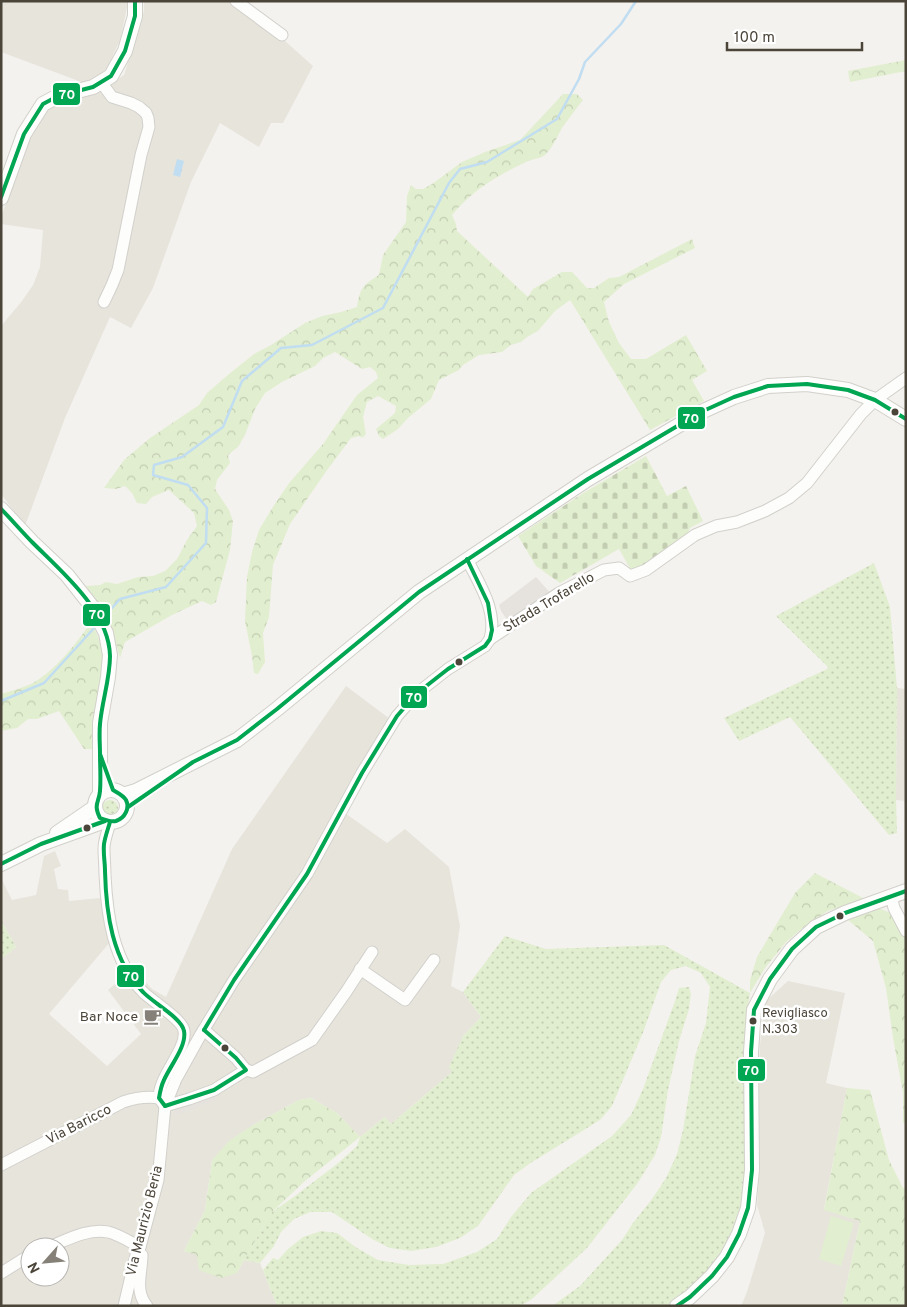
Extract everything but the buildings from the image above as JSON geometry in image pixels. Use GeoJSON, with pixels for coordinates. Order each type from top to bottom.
{"type":"FeatureCollection","features":[{"type":"Feature","properties":{"kind":"street"},"geometry":{"type":"LineString","coordinates":[[1,198],[24,134],[43,104],[58,96],[93,87],[111,76],[125,51],[135,16],[135,1]]}},
{"type":"Feature","properties":{"kind":"street"},"geometry":{"type":"LineString","coordinates":[[236,1],[282,35]]}},
{"type":"Feature","properties":{"kind":"street"},"geometry":{"type":"LineString","coordinates":[[102,82],[112,97],[139,107],[146,113],[148,118],[148,127],[118,270],[104,302]]}},
{"type":"Feature","properties":{"kind":"street","name":"Strada Trofarello"},"geometry":{"type":"LineString","coordinates":[[162,1102],[234,980],[307,874],[362,773],[396,716],[411,700],[448,669],[485,646],[490,639],[559,593],[604,570],[619,568],[630,576],[646,570],[695,535],[716,526],[737,522],[765,511],[789,498],[807,483],[875,400],[906,378]]}},
{"type":"Feature","properties":{"kind":"street"},"geometry":{"type":"LineString","coordinates":[[1,864],[41,844],[112,799],[237,740],[419,592],[588,479],[702,412],[734,397],[768,386],[807,384],[848,390],[875,400],[906,419]]}},
{"type":"Feature","properties":{"kind":"street"},"geometry":{"type":"LineString","coordinates":[[1,509],[67,575],[93,608],[106,633],[110,655],[100,723],[100,754],[112,799],[126,813],[115,822],[107,822],[41,844]]}},
{"type":"Feature","properties":{"kind":"street"},"geometry":{"type":"LineString","coordinates":[[467,559],[488,603],[492,630],[490,639]]}},
{"type":"Feature","properties":{"kind":"street"},"geometry":{"type":"LineString","coordinates":[[107,822],[100,818],[112,799]]}},
{"type":"Feature","properties":{"kind":"street"},"geometry":{"type":"LineString","coordinates":[[107,822],[104,847],[106,895],[108,916],[118,950],[130,977],[148,997],[178,1020],[184,1030],[181,1046],[167,1070],[160,1088],[162,1102]]}},
{"type":"Feature","properties":{"kind":"street"},"geometry":{"type":"LineString","coordinates":[[677,1306],[690,1297],[712,1276],[727,1257],[739,1234],[748,1208],[752,1170],[751,1052],[754,1010],[770,979],[792,949],[816,927],[845,913],[906,891]]}},
{"type":"Feature","properties":{"kind":"street"},"geometry":{"type":"LineString","coordinates":[[891,896],[894,908],[906,931]]}},
{"type":"Feature","properties":{"kind":"street","name":"Via Baricco"},"geometry":{"type":"LineString","coordinates":[[1,1165],[123,1102],[143,1097],[162,1102],[190,1099],[214,1090],[246,1070],[252,1072],[312,1040],[372,952]]}},
{"type":"Feature","properties":{"kind":"street"},"geometry":{"type":"LineString","coordinates":[[360,969],[406,1000],[434,960]]}},
{"type":"Feature","properties":{"kind":"street"},"geometry":{"type":"LineString","coordinates":[[204,1030],[236,1058],[246,1070]]}},
{"type":"Feature","properties":{"kind":"street","name":"Via Maurizio Beria"},"geometry":{"type":"LineString","coordinates":[[124,1306],[136,1255],[140,1247],[158,1180],[162,1102]]}},
{"type":"Feature","properties":{"kind":"street"},"geometry":{"type":"LineString","coordinates":[[70,1239],[85,1233],[98,1231],[110,1233],[140,1247],[142,1256],[139,1290],[140,1297],[147,1306]]}},
{"type":"Feature","properties":{"kind":"street"},"geometry":{"type":"LineString","coordinates":[[1,1274],[20,1262]]}},
{"type":"Feature","properties":{"kind":"shaded area"},"geometry":{"type":"Polygon","coordinates":[[[1,1],[128,1],[121,38],[107,68],[98,77],[84,83],[1,52],[1,1]]]}},
{"type":"Feature","properties":{"kind":"shaded area"},"geometry":{"type":"Polygon","coordinates":[[[144,1],[230,1],[275,32],[313,66],[283,123],[271,123],[259,147],[220,123],[191,182],[153,288],[131,328],[110,317],[65,418],[25,526],[1,494],[1,326],[33,285],[40,267],[43,230],[1,224],[1,217],[28,142],[37,120],[44,111],[60,104],[95,94],[124,75],[144,11],[144,1]]]}},
{"type":"Feature","properties":{"kind":"shaded area"},"geometry":{"type":"Polygon","coordinates":[[[536,577],[554,597],[511,626],[499,605],[536,577]]]}},
{"type":"Feature","properties":{"kind":"shaded area"},"geometry":{"type":"Polygon","coordinates":[[[346,686],[398,725],[345,813],[387,843],[405,829],[449,867],[460,926],[451,986],[463,992],[481,1017],[463,1036],[452,1072],[391,1124],[385,1117],[360,1137],[337,1113],[311,1098],[299,1100],[253,1125],[212,1160],[205,1210],[184,1251],[197,1254],[237,1273],[244,1260],[260,1263],[277,1306],[1,1306],[1,959],[16,947],[1,920],[1,878],[12,900],[36,895],[44,856],[55,851],[61,866],[54,869],[58,889],[68,890],[69,901],[111,897],[111,941],[49,1014],[107,1066],[141,1034],[108,990],[133,968],[152,989],[166,997],[232,849],[346,686]]]}},
{"type":"Feature","properties":{"kind":"shaded area"},"geometry":{"type":"Polygon","coordinates":[[[897,688],[906,689],[906,801],[896,800],[897,688]]]}},
{"type":"Feature","properties":{"kind":"shaded area"},"geometry":{"type":"Polygon","coordinates":[[[788,981],[845,993],[826,1083],[847,1088],[824,1209],[860,1221],[842,1306],[741,1306],[765,1233],[757,1205],[760,1166],[760,1045],[764,1010],[768,999],[788,981]]]}},
{"type":"Feature","properties":{"kind":"shaded area"},"geometry":{"type":"Polygon","coordinates":[[[214,1092],[217,1099],[176,1115],[173,1109],[214,1092]]]}},
{"type":"Feature","properties":{"kind":"green space"},"geometry":{"type":"Polygon","coordinates":[[[906,60],[906,71],[850,82],[848,71],[906,60]]]}},
{"type":"Feature","properties":{"kind":"green space"},"geometry":{"type":"Polygon","coordinates":[[[563,94],[577,94],[583,100],[562,128],[548,152],[503,174],[468,198],[452,215],[457,231],[528,297],[533,289],[562,272],[572,272],[587,288],[594,288],[609,278],[619,277],[692,239],[695,248],[624,284],[604,302],[609,322],[619,343],[631,359],[646,359],[686,335],[707,371],[692,380],[704,401],[650,430],[570,300],[555,311],[538,331],[521,342],[511,345],[502,352],[479,355],[463,365],[459,370],[439,380],[431,399],[398,429],[383,439],[379,436],[376,429],[395,413],[396,406],[378,396],[367,402],[363,417],[366,434],[362,438],[360,436],[351,438],[325,473],[290,524],[273,565],[269,617],[263,633],[265,662],[258,674],[254,673],[245,621],[247,577],[259,530],[290,482],[323,444],[357,395],[378,378],[376,372],[370,367],[362,369],[335,352],[323,358],[315,366],[282,382],[265,393],[255,409],[238,447],[228,455],[230,463],[217,480],[215,489],[229,510],[233,521],[230,550],[216,602],[211,605],[202,601],[172,615],[125,642],[120,658],[112,629],[99,604],[86,586],[100,585],[106,582],[117,584],[138,577],[153,576],[165,571],[177,559],[197,526],[194,513],[169,490],[152,497],[146,504],[137,503],[132,493],[125,486],[116,489],[104,488],[124,460],[150,438],[199,405],[207,393],[254,354],[305,323],[322,316],[357,307],[361,291],[379,275],[383,255],[406,222],[407,196],[411,185],[416,189],[423,189],[462,162],[520,140],[563,94]]]}},
{"type":"Feature","properties":{"kind":"green space"},"geometry":{"type":"Polygon","coordinates":[[[646,456],[667,496],[686,486],[703,521],[690,528],[688,533],[658,558],[632,572],[619,549],[560,583],[536,566],[518,536],[585,492],[646,456]]]}},
{"type":"Feature","properties":{"kind":"green space"},"geometry":{"type":"Polygon","coordinates":[[[874,563],[890,607],[897,688],[897,833],[889,835],[790,717],[739,741],[724,718],[829,668],[776,616],[874,563]]]}},
{"type":"Feature","properties":{"kind":"green space"},"geometry":{"type":"Polygon","coordinates":[[[91,622],[104,655],[93,724],[92,749],[84,749],[59,711],[37,719],[28,719],[17,728],[1,731],[1,694],[40,679],[72,648],[91,622]]]}},
{"type":"Feature","properties":{"kind":"green space"},"geometry":{"type":"Polygon","coordinates":[[[110,800],[116,802],[118,808],[116,814],[110,816],[104,814],[102,808],[104,802],[110,800]]]}},
{"type":"Feature","properties":{"kind":"green space"},"geometry":{"type":"Polygon","coordinates":[[[815,873],[865,899],[828,911],[805,926],[786,942],[765,968],[750,993],[750,980],[757,957],[795,893],[815,873]]]}},
{"type":"Feature","properties":{"kind":"green space"},"geometry":{"type":"Polygon","coordinates":[[[878,908],[891,913],[906,938],[906,1122],[903,1123],[903,1093],[886,988],[873,941],[848,920],[878,908]]]}},
{"type":"Feature","properties":{"kind":"green space"},"geometry":{"type":"Polygon","coordinates":[[[1,920],[16,947],[1,959],[1,920]]]}},
{"type":"Feature","properties":{"kind":"green space"},"geometry":{"type":"Polygon","coordinates":[[[505,936],[546,949],[664,945],[750,993],[745,1027],[745,1177],[741,1207],[730,1239],[713,1267],[690,1289],[666,1306],[552,1306],[580,1286],[622,1240],[666,1178],[677,1154],[683,1130],[695,1056],[706,1023],[710,987],[701,973],[686,966],[671,970],[661,982],[644,1030],[612,1106],[600,1120],[514,1175],[478,1226],[460,1238],[436,1247],[411,1251],[390,1248],[372,1239],[332,1212],[310,1212],[294,1219],[281,1232],[274,1246],[260,1263],[244,1260],[272,1212],[337,1164],[357,1146],[360,1137],[385,1117],[391,1124],[452,1072],[449,1067],[463,1036],[481,1017],[463,992],[505,936]]]}},
{"type":"Feature","properties":{"kind":"green space"},"geometry":{"type":"Polygon","coordinates":[[[689,987],[691,994],[689,1009],[679,1041],[668,1090],[661,1137],[655,1155],[637,1184],[587,1248],[532,1299],[520,1306],[277,1306],[263,1270],[273,1258],[278,1260],[303,1237],[321,1231],[337,1233],[357,1248],[378,1260],[409,1265],[443,1264],[477,1252],[497,1239],[511,1217],[531,1193],[612,1136],[631,1115],[643,1089],[679,988],[689,987]]]}},
{"type":"Feature","properties":{"kind":"green space"},"geometry":{"type":"Polygon","coordinates":[[[847,1088],[870,1090],[889,1160],[903,1188],[906,1188],[906,1306],[842,1306],[860,1221],[824,1210],[847,1088]]]}},
{"type":"Feature","properties":{"kind":"green space"},"geometry":{"type":"Polygon","coordinates":[[[311,1098],[337,1113],[360,1137],[305,1181],[272,1212],[237,1273],[221,1278],[199,1270],[197,1255],[184,1251],[205,1210],[212,1160],[229,1141],[253,1125],[299,1100],[311,1098]]]}},
{"type":"Feature","properties":{"kind":"green space"},"geometry":{"type":"Polygon","coordinates":[[[831,1216],[854,1223],[841,1266],[819,1259],[831,1216]]]}},
{"type":"Feature","properties":{"kind":"water"},"geometry":{"type":"Polygon","coordinates":[[[177,159],[184,161],[180,177],[173,175],[177,159]]]}},
{"type":"Feature","properties":{"kind":"waterway"},"geometry":{"type":"LineString","coordinates":[[103,618],[120,599],[166,587],[206,543],[207,508],[188,485],[153,475],[154,465],[182,457],[223,427],[242,381],[281,348],[312,345],[383,308],[449,183],[460,169],[487,162],[557,119],[579,79],[585,62],[621,24],[636,1]]}},
{"type":"Feature","properties":{"kind":"waterway"},"geometry":{"type":"LineString","coordinates":[[1,701],[44,683],[96,626]]}},
{"type":"Feature","properties":{"kind":"transit line","name":"70"},"geometry":{"type":"LineString","coordinates":[[1,197],[24,134],[43,104],[58,96],[93,87],[111,76],[125,51],[135,16],[135,1]]}},
{"type":"Feature","properties":{"kind":"transit line","name":"70"},"geometry":{"type":"LineString","coordinates":[[128,807],[193,762],[237,740],[419,592],[588,479],[701,412],[734,397],[768,386],[807,384],[848,390],[875,400],[906,419]]}},
{"type":"Feature","properties":{"kind":"transit line","name":"70"},"geometry":{"type":"LineString","coordinates":[[1,509],[70,580],[93,608],[102,623],[108,639],[110,656],[100,724],[100,754]]}},
{"type":"Feature","properties":{"kind":"transit line","name":"70"},"geometry":{"type":"LineString","coordinates":[[204,1030],[234,980],[307,874],[362,773],[397,716],[425,687],[448,669],[485,646],[490,639],[492,630],[488,603],[467,559]]}},
{"type":"Feature","properties":{"kind":"transit line","name":"70"},"geometry":{"type":"LineString","coordinates":[[100,754],[113,790],[120,794],[127,803],[124,815],[116,821],[100,818],[97,810],[100,786],[100,754]]}},
{"type":"Feature","properties":{"kind":"transit line","name":"70"},"geometry":{"type":"LineString","coordinates":[[1,864],[41,844],[105,821]]}},
{"type":"Feature","properties":{"kind":"transit line","name":"70"},"geometry":{"type":"LineString","coordinates":[[110,822],[104,847],[106,887],[109,919],[118,951],[124,966],[143,992],[178,1021],[184,1031],[181,1049],[161,1089],[159,1098],[165,1106]]}},
{"type":"Feature","properties":{"kind":"transit line","name":"70"},"geometry":{"type":"LineString","coordinates":[[677,1306],[690,1297],[712,1276],[727,1257],[739,1234],[748,1208],[752,1170],[751,1052],[754,1010],[770,979],[792,949],[816,927],[845,913],[906,891]]}},
{"type":"Feature","properties":{"kind":"transit line","name":"70"},"geometry":{"type":"LineString","coordinates":[[165,1106],[214,1090],[246,1070],[236,1058],[204,1030]]}},
{"type":"Feature","properties":{"kind":"place","name":"Bar Noce"},"geometry":{"type":"Point","coordinates":[152,1017]}},
{"type":"Feature","properties":{"kind":"place","name":"Revigliasco N.303"},"geometry":{"type":"Point","coordinates":[753,1021]}}]}
